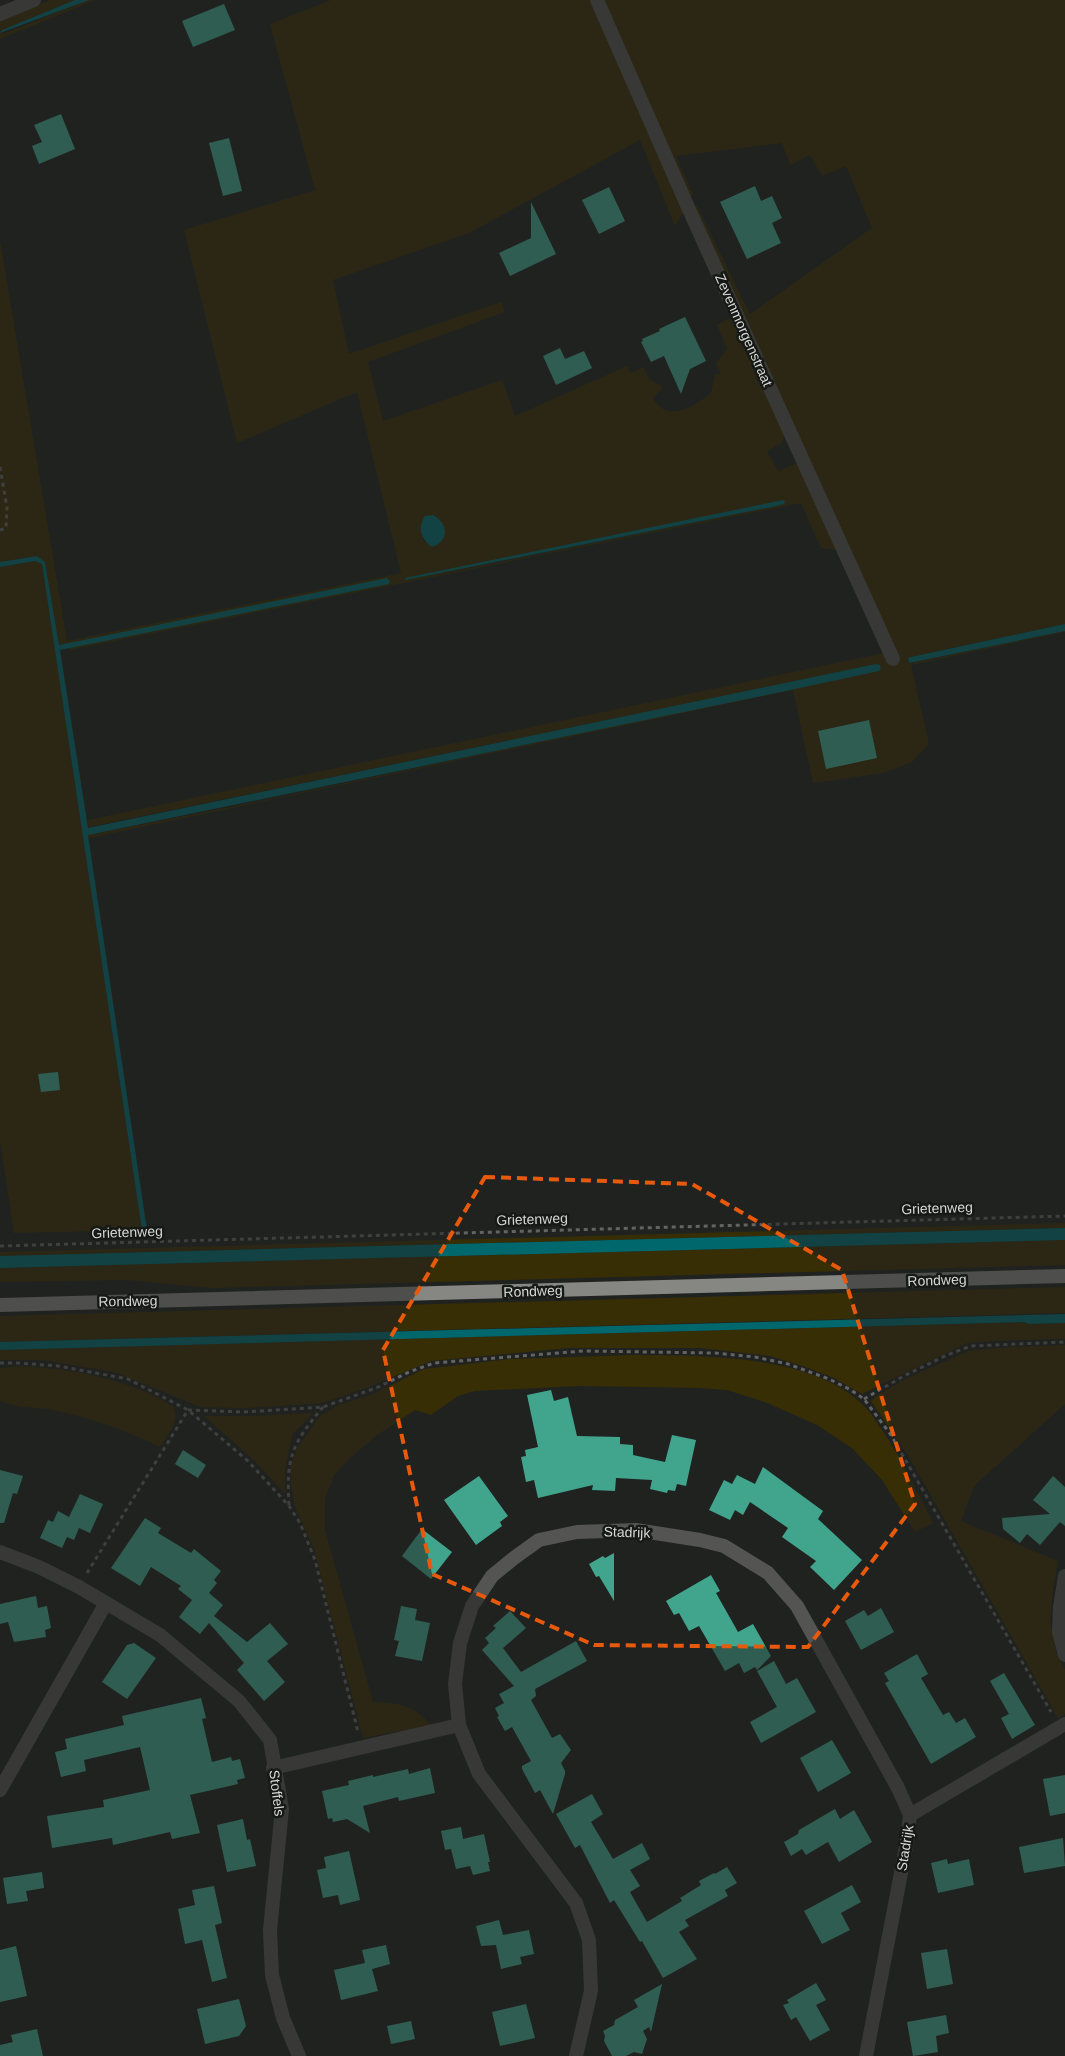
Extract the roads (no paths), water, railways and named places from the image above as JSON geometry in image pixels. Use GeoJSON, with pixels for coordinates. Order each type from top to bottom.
{"type":"FeatureCollection","features":[{"type":"Feature","properties":{"kind":"main road","name":"Rondweg"},"geometry":{"type":"LineString","coordinates":[[0,1305],[1065,1276]]}},
{"type":"Feature","properties":{"kind":"street"},"geometry":{"type":"LineString","coordinates":[[0,14],[34,0]]}},
{"type":"Feature","properties":{"kind":"street","name":"Zevenmorgenstraat"},"geometry":{"type":"LineString","coordinates":[[597,0],[691,214],[893,659]]}},
{"type":"Feature","properties":{"kind":"street","name":"Stadrijk"},"geometry":{"type":"LineString","coordinates":[[576,2056],[591,1991],[589,1940],[576,1903],[479,1774],[459,1725],[456,1676],[460,1643],[472,1606],[492,1576],[514,1558],[539,1540],[577,1532],[636,1530],[700,1540],[724,1546],[768,1573],[797,1606],[898,1788],[910,1815],[906,1847],[866,2056]]}},
{"type":"Feature","properties":{"kind":"street","name":"Stoffels"},"geometry":{"type":"LineString","coordinates":[[0,1552],[39,1567],[79,1587],[160,1635],[240,1701],[270,1740],[282,1809],[270,1930],[272,1975],[283,2018],[299,2056]]}},
{"type":"Feature","properties":{"kind":"street"},"geometry":{"type":"LineString","coordinates":[[1065,1576],[1060,1607],[1059,1632],[1065,1655]]}},
{"type":"Feature","properties":{"kind":"street"},"geometry":{"type":"LineString","coordinates":[[0,1790],[106,1603]]}},
{"type":"Feature","properties":{"kind":"street"},"geometry":{"type":"LineString","coordinates":[[274,1768],[459,1725]]}},
{"type":"Feature","properties":{"kind":"street"},"geometry":{"type":"LineString","coordinates":[[910,1815],[1062,1725]]}},
{"type":"Feature","properties":{"kind":"water"},"geometry":{"type":"Polygon","coordinates":[[[75,0],[89,0],[0,33],[2,30],[75,0]]]}},
{"type":"Feature","properties":{"kind":"water"},"geometry":{"type":"Polygon","coordinates":[[[785,501],[784,504],[777,506],[405,580],[405,578],[785,501]]]}},
{"type":"Feature","properties":{"kind":"water"},"geometry":{"type":"Polygon","coordinates":[[[433,515],[442,523],[445,532],[442,541],[432,547],[421,533],[421,525],[425,516],[433,515]]]}},
{"type":"Feature","properties":{"kind":"water"},"geometry":{"type":"Polygon","coordinates":[[[37,556],[45,562],[59,645],[387,578],[390,581],[389,584],[60,650],[88,828],[876,664],[880,665],[881,668],[879,671],[781,692],[88,835],[147,1230],[142,1230],[42,564],[35,561],[0,567],[0,562],[37,556]]]}},
{"type":"Feature","properties":{"kind":"water"},"geometry":{"type":"Polygon","coordinates":[[[1065,624],[1065,631],[909,663],[908,658],[911,657],[1065,624]]]}},
{"type":"Feature","properties":{"kind":"water"},"geometry":{"type":"Polygon","coordinates":[[[1065,1228],[1065,1240],[0,1268],[0,1256],[1065,1228]]]}},
{"type":"Feature","properties":{"kind":"water"},"geometry":{"type":"Polygon","coordinates":[[[1065,1314],[1065,1323],[1029,1324],[1024,1322],[0,1350],[0,1342],[1065,1314]]]}}]}
